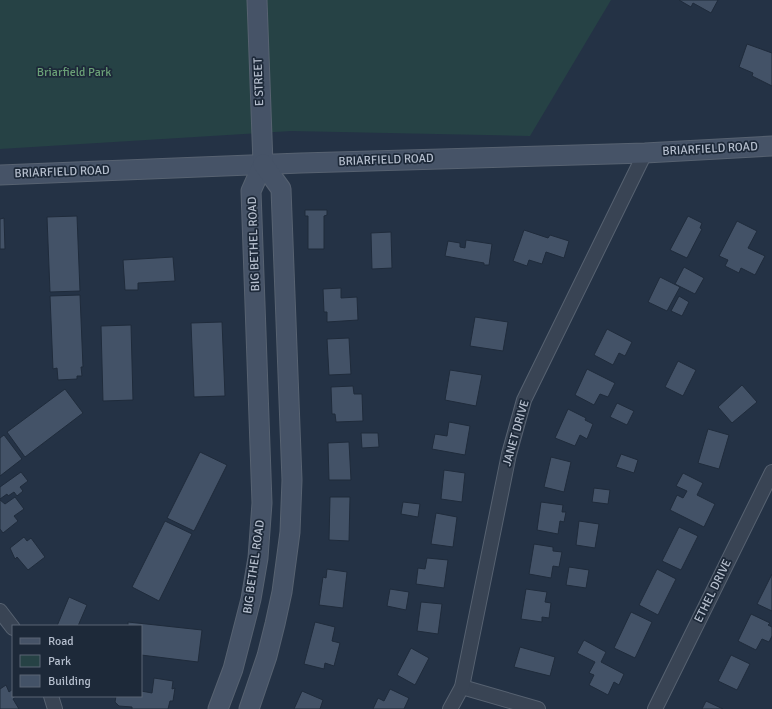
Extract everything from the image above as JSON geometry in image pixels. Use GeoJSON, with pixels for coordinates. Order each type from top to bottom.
{"type":"FeatureCollection","features":[{"type":"Feature","properties":{"kind":"main road","name":"E STREET"},"geometry":{"type":"LineString","coordinates":[[257,0],[263,164]]}},
{"type":"Feature","properties":{"kind":"main road","name":"BRIARFIELD ROAD"},"geometry":{"type":"LineString","coordinates":[[0,174],[263,164],[645,153],[772,146]]}},
{"type":"Feature","properties":{"kind":"main road","name":"BIG BETHEL ROAD"},"geometry":{"type":"LineString","coordinates":[[218,709],[233,669],[246,622],[258,558],[262,511],[261,422],[251,191],[263,164]]}},
{"type":"Feature","properties":{"kind":"main road"},"geometry":{"type":"LineString","coordinates":[[249,709],[267,656],[280,605],[290,532],[292,480],[281,189],[263,164]]}},
{"type":"Feature","properties":{"kind":"street","name":"JANET DRIVE"},"geometry":{"type":"LineString","coordinates":[[450,709],[462,687],[509,454],[524,400],[645,153]]}},
{"type":"Feature","properties":{"kind":"street","name":"ETHEL DRIVE"},"geometry":{"type":"LineString","coordinates":[[655,709],[772,472]]}},
{"type":"Feature","properties":{"kind":"street"},"geometry":{"type":"LineString","coordinates":[[0,611],[12,627]]}},
{"type":"Feature","properties":{"kind":"street"},"geometry":{"type":"LineString","coordinates":[[462,687],[538,709]]}},
{"type":"Feature","properties":{"kind":"street"},"geometry":{"type":"LineString","coordinates":[[51,697],[55,709]]}},
{"type":"Feature","properties":{"kind":"green space","name":"Briarfield Park"},"geometry":{"type":"Polygon","coordinates":[[[0,0],[611,0],[530,136],[291,131],[0,149],[0,0]]]}},
{"type":"Feature","properties":{"kind":"building"},"geometry":{"type":"Polygon","coordinates":[[[679,0],[718,0],[711,13],[693,3],[691,7],[679,0]]]}},
{"type":"Feature","properties":{"kind":"building"},"geometry":{"type":"Polygon","coordinates":[[[747,44],[772,53],[772,86],[752,76],[753,73],[739,67],[747,44]]]}},
{"type":"Feature","properties":{"kind":"building"},"geometry":{"type":"Polygon","coordinates":[[[305,210],[327,210],[327,215],[324,216],[324,249],[308,249],[308,216],[305,216],[305,210]]]}},
{"type":"Feature","properties":{"kind":"building"},"geometry":{"type":"Polygon","coordinates":[[[77,216],[80,291],[50,292],[47,217],[77,216]]]}},
{"type":"Feature","properties":{"kind":"building"},"geometry":{"type":"Polygon","coordinates":[[[688,216],[702,223],[700,228],[702,229],[687,258],[670,250],[688,216]]]}},
{"type":"Feature","properties":{"kind":"building"},"geometry":{"type":"Polygon","coordinates":[[[4,218],[5,249],[0,249],[0,219],[4,218]]]}},
{"type":"Feature","properties":{"kind":"building"},"geometry":{"type":"Polygon","coordinates":[[[737,221],[757,231],[748,248],[765,256],[755,275],[741,268],[739,273],[725,266],[728,260],[719,256],[737,221]]]}},
{"type":"Feature","properties":{"kind":"building"},"geometry":{"type":"Polygon","coordinates":[[[524,230],[548,238],[550,235],[569,241],[564,258],[546,252],[542,264],[529,260],[527,266],[513,261],[524,230]]]}},
{"type":"Feature","properties":{"kind":"building"},"geometry":{"type":"Polygon","coordinates":[[[391,232],[392,268],[372,269],[371,233],[391,232]]]}},
{"type":"Feature","properties":{"kind":"building"},"geometry":{"type":"Polygon","coordinates":[[[466,240],[492,244],[489,265],[445,256],[448,241],[460,243],[460,247],[465,248],[466,240]]]}},
{"type":"Feature","properties":{"kind":"building"},"geometry":{"type":"Polygon","coordinates":[[[173,257],[175,281],[138,283],[138,290],[125,290],[123,260],[173,257]]]}},
{"type":"Feature","properties":{"kind":"building"},"geometry":{"type":"Polygon","coordinates":[[[684,267],[704,278],[695,294],[675,284],[684,267]]]}},
{"type":"Feature","properties":{"kind":"building"},"geometry":{"type":"Polygon","coordinates":[[[660,277],[680,287],[667,311],[648,302],[660,277]]]}},
{"type":"Feature","properties":{"kind":"building"},"geometry":{"type":"Polygon","coordinates":[[[341,288],[341,298],[357,297],[358,320],[327,322],[327,312],[324,312],[323,289],[341,288]]]}},
{"type":"Feature","properties":{"kind":"building"},"geometry":{"type":"Polygon","coordinates":[[[80,295],[83,367],[81,367],[82,376],[77,376],[77,379],[58,380],[57,368],[53,369],[50,296],[80,295]]]}},
{"type":"Feature","properties":{"kind":"building"},"geometry":{"type":"Polygon","coordinates":[[[679,296],[689,302],[682,316],[671,311],[679,296]]]}},
{"type":"Feature","properties":{"kind":"building"},"geometry":{"type":"Polygon","coordinates":[[[475,317],[508,322],[503,351],[470,346],[475,317]]]}},
{"type":"Feature","properties":{"kind":"building"},"geometry":{"type":"Polygon","coordinates":[[[222,322],[225,396],[194,397],[191,323],[222,322]]]}},
{"type":"Feature","properties":{"kind":"building"},"geometry":{"type":"Polygon","coordinates":[[[131,325],[133,400],[103,401],[101,326],[131,325]]]}},
{"type":"Feature","properties":{"kind":"building"},"geometry":{"type":"Polygon","coordinates":[[[607,329],[632,342],[625,356],[619,353],[613,365],[594,355],[607,329]]]}},
{"type":"Feature","properties":{"kind":"building"},"geometry":{"type":"Polygon","coordinates":[[[349,338],[351,374],[329,375],[327,339],[349,338]]]}},
{"type":"Feature","properties":{"kind":"building"},"geometry":{"type":"Polygon","coordinates":[[[678,361],[696,370],[683,396],[665,387],[678,361]]]}},
{"type":"Feature","properties":{"kind":"building"},"geometry":{"type":"Polygon","coordinates":[[[587,369],[615,383],[608,397],[600,394],[594,405],[575,395],[587,369]]]}},
{"type":"Feature","properties":{"kind":"building"},"geometry":{"type":"Polygon","coordinates":[[[450,370],[482,375],[476,406],[445,400],[450,370]]]}},
{"type":"Feature","properties":{"kind":"building"},"geometry":{"type":"Polygon","coordinates":[[[742,385],[757,402],[732,423],[718,407],[742,385]]]}},
{"type":"Feature","properties":{"kind":"building"},"geometry":{"type":"Polygon","coordinates":[[[353,386],[354,394],[362,394],[363,421],[336,422],[335,414],[332,414],[331,387],[353,386]]]}},
{"type":"Feature","properties":{"kind":"building"},"geometry":{"type":"Polygon","coordinates":[[[65,389],[83,413],[25,457],[7,432],[65,389]]]}},
{"type":"Feature","properties":{"kind":"building"},"geometry":{"type":"Polygon","coordinates":[[[617,403],[634,411],[627,425],[610,417],[617,403]]]}},
{"type":"Feature","properties":{"kind":"building"},"geometry":{"type":"Polygon","coordinates":[[[568,409],[586,418],[585,420],[593,424],[587,439],[580,435],[575,446],[555,438],[568,409]]]}},
{"type":"Feature","properties":{"kind":"building"},"geometry":{"type":"Polygon","coordinates":[[[449,422],[470,426],[465,455],[432,449],[435,434],[447,436],[449,422]]]}},
{"type":"Feature","properties":{"kind":"building"},"geometry":{"type":"Polygon","coordinates":[[[708,429],[729,435],[719,469],[698,463],[708,429]]]}},
{"type":"Feature","properties":{"kind":"building"},"geometry":{"type":"Polygon","coordinates":[[[361,433],[378,433],[379,447],[362,448],[361,433]]]}},
{"type":"Feature","properties":{"kind":"building"},"geometry":{"type":"Polygon","coordinates":[[[4,435],[22,459],[0,476],[0,438],[4,435]]]}},
{"type":"Feature","properties":{"kind":"building"},"geometry":{"type":"Polygon","coordinates":[[[349,442],[351,480],[329,480],[328,443],[349,442]]]}},
{"type":"Feature","properties":{"kind":"building"},"geometry":{"type":"Polygon","coordinates":[[[200,452],[227,465],[194,531],[167,518],[200,452]]]}},
{"type":"Feature","properties":{"kind":"building"},"geometry":{"type":"Polygon","coordinates":[[[621,454],[638,460],[634,473],[616,467],[621,454]]]}},
{"type":"Feature","properties":{"kind":"building"},"geometry":{"type":"Polygon","coordinates":[[[551,457],[571,462],[564,492],[544,487],[551,457]]]}},
{"type":"Feature","properties":{"kind":"building"},"geometry":{"type":"Polygon","coordinates":[[[444,470],[465,473],[462,502],[441,499],[444,470]]]}},
{"type":"Feature","properties":{"kind":"building"},"geometry":{"type":"Polygon","coordinates":[[[21,472],[28,481],[20,487],[23,491],[17,496],[14,492],[8,496],[7,494],[0,499],[0,487],[21,472]]]}},
{"type":"Feature","properties":{"kind":"building"},"geometry":{"type":"Polygon","coordinates":[[[683,473],[703,483],[697,495],[715,504],[704,527],[670,510],[677,495],[683,498],[687,491],[676,486],[683,473]]]}},
{"type":"Feature","properties":{"kind":"building"},"geometry":{"type":"Polygon","coordinates":[[[594,488],[610,490],[608,504],[592,502],[594,488]]]}},
{"type":"Feature","properties":{"kind":"building"},"geometry":{"type":"Polygon","coordinates":[[[15,497],[24,509],[14,516],[18,521],[3,533],[0,529],[0,500],[5,504],[15,497]]]}},
{"type":"Feature","properties":{"kind":"building"},"geometry":{"type":"Polygon","coordinates":[[[330,497],[350,497],[349,541],[329,540],[330,497]]]}},
{"type":"Feature","properties":{"kind":"building"},"geometry":{"type":"Polygon","coordinates":[[[403,502],[420,504],[418,517],[401,514],[403,502]]]}},
{"type":"Feature","properties":{"kind":"building"},"geometry":{"type":"Polygon","coordinates":[[[541,502],[563,505],[562,512],[566,512],[564,522],[560,521],[558,534],[537,530],[541,502]]]}},
{"type":"Feature","properties":{"kind":"building"},"geometry":{"type":"Polygon","coordinates":[[[436,513],[457,517],[453,547],[431,544],[436,513]]]}},
{"type":"Feature","properties":{"kind":"building"},"geometry":{"type":"Polygon","coordinates":[[[165,521],[192,534],[159,601],[132,587],[165,521]]]}},
{"type":"Feature","properties":{"kind":"building"},"geometry":{"type":"Polygon","coordinates":[[[579,521],[599,524],[595,548],[576,545],[579,521]]]}},
{"type":"Feature","properties":{"kind":"building"},"geometry":{"type":"Polygon","coordinates":[[[679,527],[698,536],[681,570],[662,561],[679,527]]]}},
{"type":"Feature","properties":{"kind":"building"},"geometry":{"type":"Polygon","coordinates":[[[24,537],[27,541],[31,538],[45,557],[28,570],[17,557],[15,559],[10,548],[24,537]]]}},
{"type":"Feature","properties":{"kind":"building"},"geometry":{"type":"Polygon","coordinates":[[[534,544],[553,547],[553,551],[562,552],[559,567],[553,566],[551,578],[529,574],[534,544]]]}},
{"type":"Feature","properties":{"kind":"building"},"geometry":{"type":"Polygon","coordinates":[[[427,558],[448,560],[444,588],[416,584],[418,568],[425,569],[427,558]]]}},
{"type":"Feature","properties":{"kind":"building"},"geometry":{"type":"Polygon","coordinates":[[[569,567],[589,570],[586,588],[566,585],[569,567]]]}},
{"type":"Feature","properties":{"kind":"building"},"geometry":{"type":"Polygon","coordinates":[[[327,569],[347,572],[343,608],[319,605],[323,577],[326,578],[327,569]]]}},
{"type":"Feature","properties":{"kind":"building"},"geometry":{"type":"Polygon","coordinates":[[[657,569],[676,579],[658,615],[639,605],[657,569]]]}},
{"type":"Feature","properties":{"kind":"building"},"geometry":{"type":"Polygon","coordinates":[[[772,574],[772,611],[757,604],[772,574]]]}},
{"type":"Feature","properties":{"kind":"building"},"geometry":{"type":"Polygon","coordinates":[[[390,589],[409,592],[406,610],[387,606],[390,589]]]}},
{"type":"Feature","properties":{"kind":"building"},"geometry":{"type":"Polygon","coordinates":[[[526,589],[547,592],[545,602],[551,603],[549,618],[542,617],[542,622],[521,619],[526,589]]]}},
{"type":"Feature","properties":{"kind":"building"},"geometry":{"type":"Polygon","coordinates":[[[69,597],[87,605],[78,625],[57,625],[69,597]]]}},
{"type":"Feature","properties":{"kind":"building"},"geometry":{"type":"Polygon","coordinates":[[[421,602],[442,604],[438,634],[417,631],[421,602]]]}},
{"type":"Feature","properties":{"kind":"building"},"geometry":{"type":"Polygon","coordinates":[[[631,612],[652,622],[635,658],[614,648],[631,612]]]}},
{"type":"Feature","properties":{"kind":"building"},"geometry":{"type":"Polygon","coordinates":[[[751,614],[770,623],[768,625],[772,627],[772,636],[769,642],[762,639],[756,650],[738,641],[751,614]]]}},
{"type":"Feature","properties":{"kind":"building"},"geometry":{"type":"Polygon","coordinates":[[[128,622],[202,630],[198,662],[142,655],[142,625],[128,625],[128,622]]]}},
{"type":"Feature","properties":{"kind":"building"},"geometry":{"type":"Polygon","coordinates":[[[315,622],[335,627],[332,641],[340,643],[334,666],[325,663],[324,669],[304,664],[315,622]]]}},
{"type":"Feature","properties":{"kind":"building"},"geometry":{"type":"Polygon","coordinates":[[[584,640],[606,652],[601,662],[624,674],[619,685],[614,682],[608,695],[589,685],[594,675],[589,673],[595,662],[577,653],[584,640]]]}},
{"type":"Feature","properties":{"kind":"building"},"geometry":{"type":"Polygon","coordinates":[[[520,647],[555,657],[550,676],[514,667],[520,647]]]}},
{"type":"Feature","properties":{"kind":"building"},"geometry":{"type":"Polygon","coordinates":[[[411,648],[429,658],[415,685],[397,675],[411,648]]]}},
{"type":"Feature","properties":{"kind":"building"},"geometry":{"type":"Polygon","coordinates":[[[731,655],[750,664],[737,690],[718,681],[731,655]]]}},
{"type":"Feature","properties":{"kind":"building"},"geometry":{"type":"Polygon","coordinates":[[[154,678],[173,681],[172,689],[175,688],[173,701],[170,701],[168,709],[132,709],[132,707],[119,706],[115,702],[116,697],[142,697],[142,691],[152,693],[154,678]]]}},
{"type":"Feature","properties":{"kind":"building"},"geometry":{"type":"Polygon","coordinates":[[[6,685],[9,692],[12,690],[12,697],[16,697],[13,699],[19,709],[0,709],[0,689],[6,685]]]}},
{"type":"Feature","properties":{"kind":"building"},"geometry":{"type":"Polygon","coordinates":[[[390,689],[409,698],[404,709],[373,709],[378,698],[384,701],[390,689]]]}},
{"type":"Feature","properties":{"kind":"building"},"geometry":{"type":"Polygon","coordinates":[[[302,691],[323,700],[320,709],[294,709],[302,691]]]}},
{"type":"Feature","properties":{"kind":"building"},"geometry":{"type":"Polygon","coordinates":[[[706,701],[723,709],[702,709],[706,701]]]}}]}
